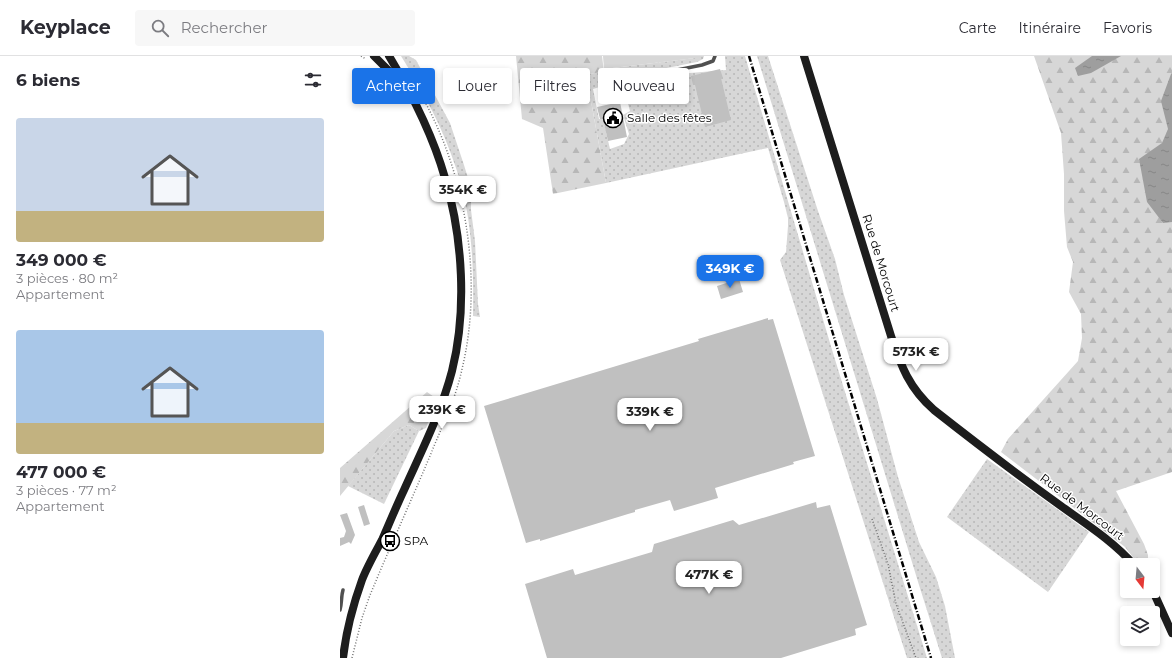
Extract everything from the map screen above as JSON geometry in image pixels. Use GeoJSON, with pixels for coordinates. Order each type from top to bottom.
{"type":"FeatureCollection","features":[{"type":"Feature","properties":{"kind":"street"},"geometry":{"type":"LineString","coordinates":[[374,56],[389,71],[421,116]]}},
{"type":"Feature","properties":{"kind":"street"},"geometry":{"type":"LineString","coordinates":[[343,658],[350,621],[363,579],[438,413],[452,371],[461,313],[460,260],[454,220],[445,177],[421,116],[389,56]]}},
{"type":"Feature","properties":{"kind":"street","name":"Rue de Morcourt"},"geometry":{"type":"LineString","coordinates":[[804,56],[891,336],[904,370],[913,387],[925,402],[934,410],[1094,529],[1112,543],[1127,558]]}},
{"type":"Feature","properties":{"kind":"street"},"geometry":{"type":"LineString","coordinates":[[1156,598],[1172,633]]}},
{"type":"Feature","properties":{"kind":"lane"},"geometry":{"type":"LineString","coordinates":[[687,68],[713,61],[715,56]]}},
{"type":"Feature","properties":{"kind":"lane"},"geometry":{"type":"LineString","coordinates":[[340,610],[342,600],[341,595],[343,590]]}},
{"type":"Feature","properties":{"kind":"path"},"geometry":{"type":"LineString","coordinates":[[352,658],[362,618],[370,595],[443,427],[462,370],[468,337],[471,281],[467,237],[462,207],[456,181],[444,144],[426,104]]}},
{"type":"Feature","properties":{"kind":"path"},"geometry":{"type":"LineString","coordinates":[[872,519],[888,564],[896,604],[916,658]]}},
{"type":"Feature","properties":{"kind":"green space"},"geometry":{"type":"Polygon","coordinates":[[[401,56],[409,56],[416,60],[420,68],[408,68],[401,56]]]}},
{"type":"Feature","properties":{"kind":"green space"},"geometry":{"type":"Polygon","coordinates":[[[516,56],[602,56],[604,68],[598,68],[598,73],[590,74],[590,68],[520,68],[520,98],[516,56]]]}},
{"type":"Feature","properties":{"kind":"green space"},"geometry":{"type":"Polygon","coordinates":[[[603,56],[695,56],[696,58],[612,68],[604,68],[603,56]]]}},
{"type":"Feature","properties":{"kind":"green space"},"geometry":{"type":"Polygon","coordinates":[[[695,56],[704,56],[703,59],[697,62],[666,68],[612,68],[695,58],[695,56]]]}},
{"type":"Feature","properties":{"kind":"green space"},"geometry":{"type":"Polygon","coordinates":[[[725,56],[745,56],[833,353],[927,658],[907,658],[780,260],[786,252],[788,218],[768,148],[606,183],[590,96],[590,74],[598,73],[598,87],[593,89],[599,119],[603,119],[610,149],[624,144],[629,134],[623,115],[630,111],[628,104],[689,104],[689,73],[726,70],[725,56]]]}},
{"type":"Feature","properties":{"kind":"green space"},"geometry":{"type":"Polygon","coordinates":[[[757,56],[768,56],[835,259],[844,295],[877,399],[898,477],[919,542],[936,577],[945,606],[955,658],[942,658],[757,56]]]}},
{"type":"Feature","properties":{"kind":"green space"},"geometry":{"type":"Polygon","coordinates":[[[1034,56],[1172,56],[1172,472],[1116,491],[1144,544],[1148,558],[1134,558],[1125,547],[1001,452],[1008,439],[1078,361],[1082,338],[1081,314],[1069,292],[1073,262],[1067,247],[1061,133],[1034,56]]]}},
{"type":"Feature","properties":{"kind":"green space"},"geometry":{"type":"Polygon","coordinates":[[[435,95],[450,123],[471,188],[471,210],[475,241],[480,317],[473,316],[471,241],[466,203],[451,153],[429,104],[435,104],[435,95]]]}},
{"type":"Feature","properties":{"kind":"green space"},"geometry":{"type":"Polygon","coordinates":[[[590,96],[606,183],[553,194],[543,128],[522,119],[521,104],[590,104],[590,96]]]}},
{"type":"Feature","properties":{"kind":"green space"},"geometry":{"type":"Polygon","coordinates":[[[427,392],[437,399],[426,428],[419,431],[409,425],[394,431],[340,496],[340,468],[427,392]]]}},
{"type":"Feature","properties":{"kind":"green space"},"geometry":{"type":"Polygon","coordinates":[[[409,425],[419,431],[384,504],[348,486],[394,431],[409,425]]]}},
{"type":"Feature","properties":{"kind":"green space"},"geometry":{"type":"Polygon","coordinates":[[[987,459],[1089,532],[1048,592],[947,517],[987,459]]]}},
{"type":"Feature","properties":{"kind":"water"},"geometry":{"type":"Polygon","coordinates":[[[1092,56],[1121,56],[1091,73],[1078,76],[1075,68],[1092,56]]]}},
{"type":"Feature","properties":{"kind":"water"},"geometry":{"type":"Polygon","coordinates":[[[1172,73],[1172,222],[1163,223],[1147,202],[1139,159],[1162,143],[1168,129],[1161,101],[1172,73]]]}},
{"type":"Feature","properties":{"kind":"building"},"geometry":{"type":"Polygon","coordinates":[[[720,69],[731,120],[705,127],[695,85],[693,85],[691,76],[720,69]]]}},
{"type":"Feature","properties":{"kind":"building"},"geometry":{"type":"Polygon","coordinates":[[[611,104],[620,104],[627,137],[608,141],[603,119],[600,119],[597,107],[611,104]]]}},
{"type":"Feature","properties":{"kind":"building"},"geometry":{"type":"Polygon","coordinates":[[[739,279],[743,292],[721,299],[717,286],[739,279]]]}},
{"type":"Feature","properties":{"kind":"building"},"geometry":{"type":"Polygon","coordinates":[[[768,318],[768,320],[773,319],[815,456],[793,462],[794,464],[715,488],[718,498],[674,511],[670,500],[540,541],[540,539],[526,543],[484,406],[699,341],[698,339],[768,318]]]}},
{"type":"Feature","properties":{"kind":"building"},"geometry":{"type":"Polygon","coordinates":[[[816,502],[817,508],[830,505],[867,625],[855,629],[856,635],[781,658],[547,658],[525,584],[573,569],[575,575],[652,552],[654,544],[733,520],[739,525],[816,502]]]}},
{"type":"Feature","properties":{"kind":"building"},"geometry":{"type":"Polygon","coordinates":[[[364,505],[370,524],[364,526],[358,507],[364,505]]]}},
{"type":"Feature","properties":{"kind":"building"},"geometry":{"type":"Polygon","coordinates":[[[347,513],[355,535],[351,544],[349,542],[340,546],[340,538],[344,537],[346,531],[340,515],[347,513]]]}},
{"type":"Feature","properties":{"kind":"railway"},"geometry":{"type":"LineString","coordinates":[[749,56],[931,658]]}},
{"type":"Feature","properties":{"kind":"place","name":"Salle des fêtes"},"geometry":{"type":"Point","coordinates":[613,118]}},
{"type":"Feature","properties":{"kind":"place","name":"SPA"},"geometry":{"type":"Point","coordinates":[390,541]}}]}
